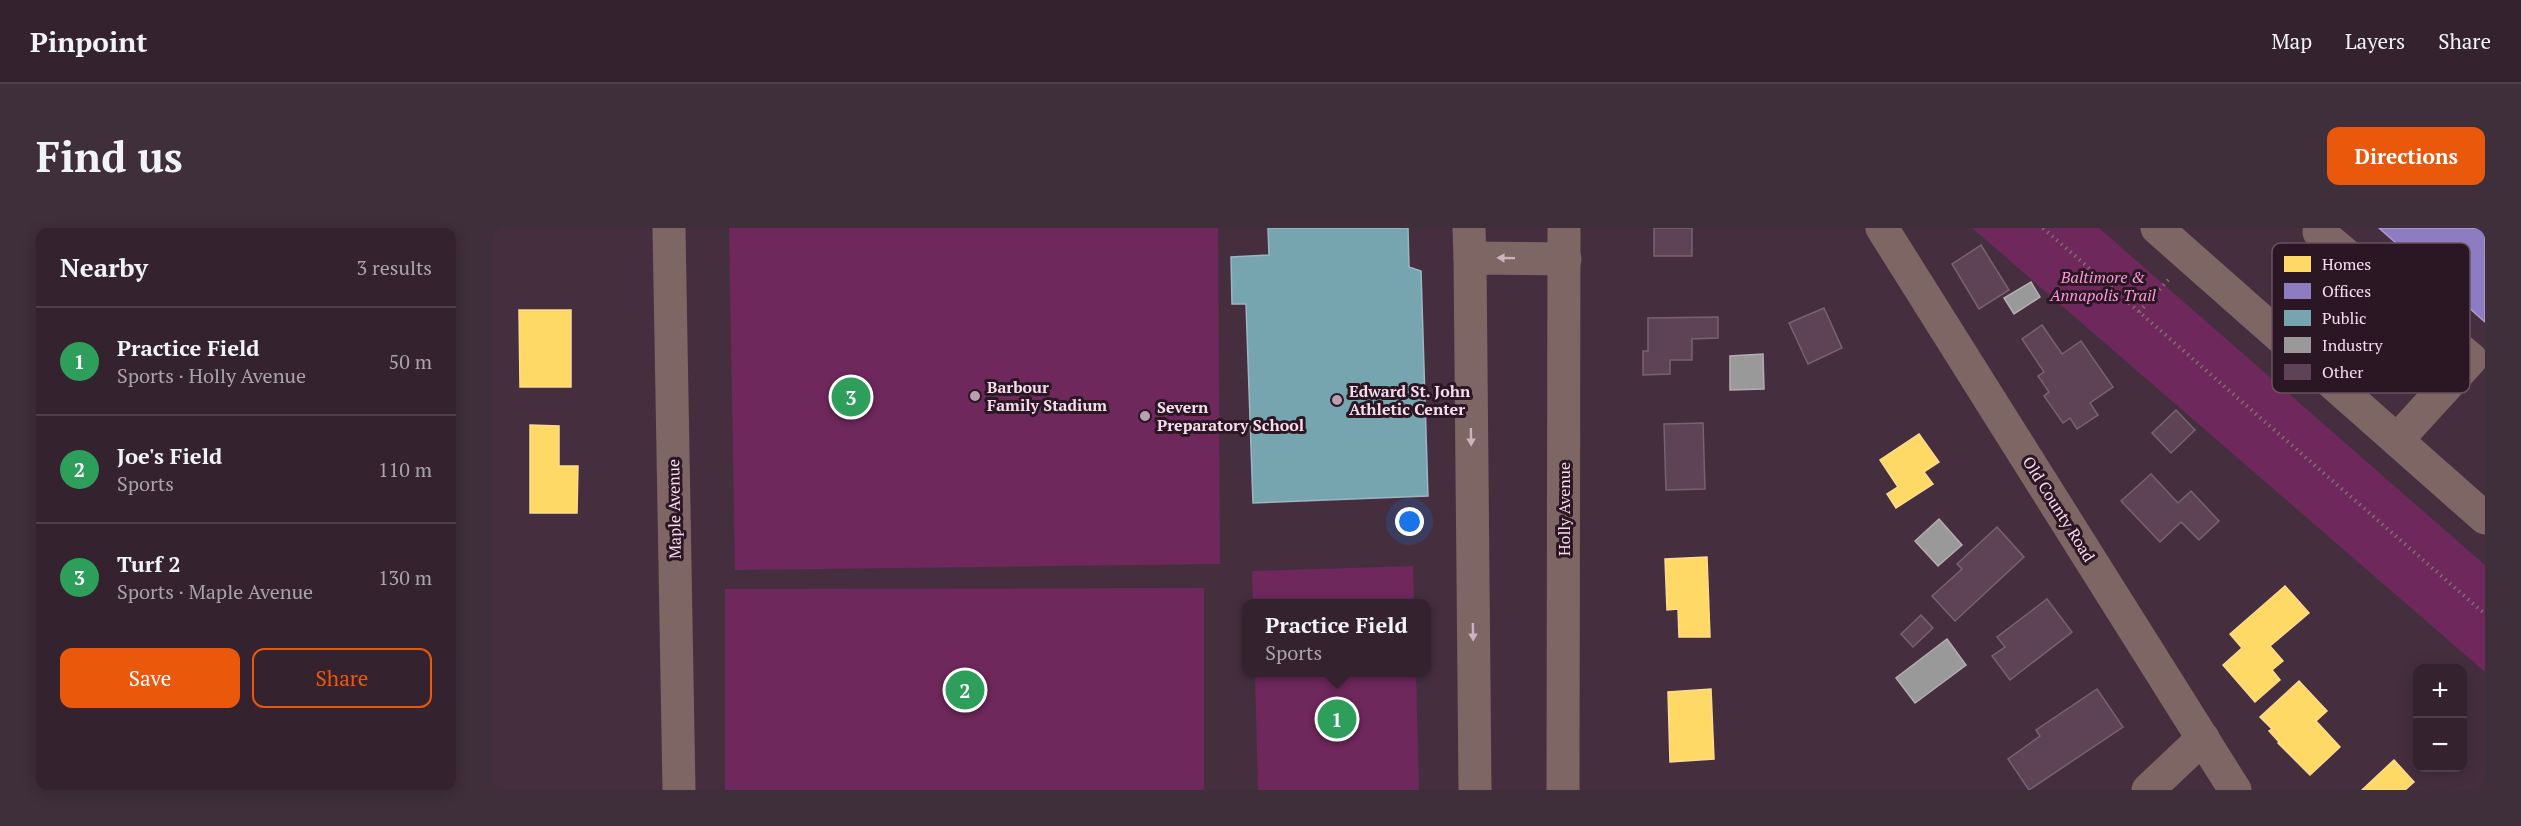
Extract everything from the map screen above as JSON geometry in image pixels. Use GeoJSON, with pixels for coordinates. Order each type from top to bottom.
{"type":"FeatureCollection","features":[{"type":"Feature","properties":{"kind":"street","name":"Maple Avenue"},"geometry":{"type":"LineString","coordinates":[[669,228],[679,790]]}},
{"type":"Feature","properties":{"kind":"street","name":"Old County Road"},"geometry":{"type":"LineString","coordinates":[[1882,228],[2235,790]]}},
{"type":"Feature","properties":{"kind":"street"},"geometry":{"type":"LineString","coordinates":[[2164,230],[2272,327]]}},
{"type":"Feature","properties":{"kind":"street"},"geometry":{"type":"LineString","coordinates":[[2319,232],[2332,243]]}},
{"type":"Feature","properties":{"kind":"street"},"geometry":{"type":"LineString","coordinates":[[1475,790],[1469,243],[1565,243]]}},
{"type":"Feature","properties":{"kind":"street","name":"Holly Avenue"},"geometry":{"type":"LineString","coordinates":[[1563,790],[1565,243]]}},
{"type":"Feature","properties":{"kind":"street"},"geometry":{"type":"LineString","coordinates":[[2345,393],[2485,518]]}},
{"type":"Feature","properties":{"kind":"street"},"geometry":{"type":"LineString","coordinates":[[2397,440],[2448,393]]}},
{"type":"Feature","properties":{"kind":"street"},"geometry":{"type":"LineString","coordinates":[[2148,790],[2203,738]]}},
{"type":"Feature","properties":{"kind":"path"},"geometry":{"type":"LineString","coordinates":[[2043,228],[2485,614]]}},
{"type":"Feature","properties":{"kind":"path"},"geometry":{"type":"LineString","coordinates":[[2139,312],[2171,277]]}},
{"type":"Feature","properties":{"kind":"green space","name":"Barbour Family Stadium"},"geometry":{"type":"Polygon","coordinates":[[[729,228],[1218,228],[1220,564],[735,570],[729,228]]]}},
{"type":"Feature","properties":{"kind":"green space","name":"Baltimore & Annapolis Trail"},"geometry":{"type":"Polygon","coordinates":[[[1972,228],[2099,228],[2272,379],[2272,393],[2288,393],[2485,565],[2485,672],[1972,228]]]}},
{"type":"Feature","properties":{"kind":"green space"},"geometry":{"type":"Polygon","coordinates":[[[1413,566],[1414,599],[1253,599],[1252,571],[1413,566]]]}},
{"type":"Feature","properties":{"kind":"green space"},"geometry":{"type":"Polygon","coordinates":[[[1204,588],[1204,790],[725,790],[725,589],[1204,588]]]}},
{"type":"Feature","properties":{"kind":"green space"},"geometry":{"type":"Polygon","coordinates":[[[1255,677],[1416,677],[1419,790],[1258,790],[1255,677]]]}},
{"type":"Feature","properties":{"kind":"building: Homes"},"geometry":{"type":"Polygon","coordinates":[[[519,310],[571,310],[571,387],[520,387],[519,310]]]}},
{"type":"Feature","properties":{"kind":"building: Homes"},"geometry":{"type":"Polygon","coordinates":[[[530,425],[559,426],[559,466],[578,466],[577,513],[530,513],[530,425]]]}},
{"type":"Feature","properties":{"kind":"building: Homes"},"geometry":{"type":"Polygon","coordinates":[[[1919,434],[1939,462],[1924,472],[1933,484],[1896,508],[1887,494],[1898,487],[1880,460],[1919,434]]]}},
{"type":"Feature","properties":{"kind":"building: Homes"},"geometry":{"type":"Polygon","coordinates":[[[1707,557],[1710,637],[1679,637],[1678,609],[1667,610],[1665,559],[1707,557]]]}},
{"type":"Feature","properties":{"kind":"building: Homes"},"geometry":{"type":"Polygon","coordinates":[[[2285,586],[2309,613],[2270,646],[2283,661],[2272,670],[2280,680],[2255,702],[2223,665],[2242,648],[2230,634],[2285,586]]]}},
{"type":"Feature","properties":{"kind":"building: Homes"},"geometry":{"type":"Polygon","coordinates":[[[2299,681],[2327,711],[2316,721],[2340,747],[2310,775],[2278,743],[2269,731],[2272,729],[2260,717],[2299,681]]]}},
{"type":"Feature","properties":{"kind":"building: Homes"},"geometry":{"type":"Polygon","coordinates":[[[1711,689],[1714,759],[1670,762],[1668,692],[1711,689]]]}},
{"type":"Feature","properties":{"kind":"building: Homes"},"geometry":{"type":"Polygon","coordinates":[[[2394,760],[2414,782],[2405,790],[2362,790],[2394,760]]]}},
{"type":"Feature","properties":{"kind":"building: Offices"},"geometry":{"type":"Polygon","coordinates":[[[2379,228],[2485,228],[2485,322],[2470,309],[2470,243],[2396,243],[2379,228]]]}},
{"type":"Feature","properties":{"kind":"building: Public","name":"Edward St. John Athletic Center"},"geometry":{"type":"Polygon","coordinates":[[[1268,228],[1408,228],[1409,267],[1421,271],[1428,496],[1253,503],[1246,304],[1232,304],[1231,257],[1269,255],[1268,228]]]}},
{"type":"Feature","properties":{"kind":"building: Industry"},"geometry":{"type":"Polygon","coordinates":[[[2031,282],[2040,297],[2014,314],[2004,298],[2031,282]]]}},
{"type":"Feature","properties":{"kind":"building: Industry"},"geometry":{"type":"Polygon","coordinates":[[[1763,354],[1764,389],[1730,390],[1730,356],[1763,354]]]}},
{"type":"Feature","properties":{"kind":"building: Industry"},"geometry":{"type":"Polygon","coordinates":[[[1939,519],[1962,545],[1938,566],[1915,541],[1939,519]]]}},
{"type":"Feature","properties":{"kind":"building: Industry"},"geometry":{"type":"Polygon","coordinates":[[[1947,639],[1966,665],[1915,703],[1896,678],[1947,639]]]}},
{"type":"Feature","properties":{"kind":"building: Other"},"geometry":{"type":"Polygon","coordinates":[[[1654,228],[1692,228],[1692,256],[1654,256],[1654,228]]]}},
{"type":"Feature","properties":{"kind":"building: Other"},"geometry":{"type":"Polygon","coordinates":[[[1981,245],[2009,290],[1979,309],[1952,264],[1981,245]]]}},
{"type":"Feature","properties":{"kind":"building: Other"},"geometry":{"type":"Polygon","coordinates":[[[1824,308],[1842,348],[1808,364],[1789,323],[1824,308]]]}},
{"type":"Feature","properties":{"kind":"building: Other"},"geometry":{"type":"Polygon","coordinates":[[[1718,317],[1718,338],[1692,339],[1692,360],[1670,360],[1670,374],[1643,375],[1643,351],[1648,351],[1648,318],[1718,317]]]}},
{"type":"Feature","properties":{"kind":"building: Other"},"geometry":{"type":"Polygon","coordinates":[[[2042,325],[2062,354],[2081,341],[2113,387],[2090,403],[2098,415],[2077,429],[2070,418],[2063,423],[2044,396],[2049,392],[2038,376],[2044,372],[2022,339],[2042,325]]]}},
{"type":"Feature","properties":{"kind":"building: Other"},"geometry":{"type":"Polygon","coordinates":[[[2176,410],[2195,430],[2171,453],[2152,433],[2176,410]]]}},
{"type":"Feature","properties":{"kind":"building: Other"},"geometry":{"type":"Polygon","coordinates":[[[1703,423],[1705,489],[1666,490],[1664,424],[1703,423]]]}},
{"type":"Feature","properties":{"kind":"building: Other"},"geometry":{"type":"Polygon","coordinates":[[[2151,474],[2178,503],[2191,491],[2219,521],[2199,540],[2181,522],[2160,542],[2121,501],[2151,474]]]}},
{"type":"Feature","properties":{"kind":"building: Other"},"geometry":{"type":"Polygon","coordinates":[[[1997,527],[2024,557],[1955,621],[1932,596],[1962,569],[1957,564],[1997,527]]]}},
{"type":"Feature","properties":{"kind":"building: Other"},"geometry":{"type":"Polygon","coordinates":[[[2047,599],[2072,632],[2010,680],[1992,656],[2005,647],[1997,637],[2047,599]]]}},
{"type":"Feature","properties":{"kind":"building: Other"},"geometry":{"type":"Polygon","coordinates":[[[1921,615],[1933,628],[1913,647],[1901,634],[1921,615]]]}},
{"type":"Feature","properties":{"kind":"building: Other"},"geometry":{"type":"Polygon","coordinates":[[[2097,689],[2123,727],[2029,790],[2008,759],[2040,736],[2036,730],[2097,689]]]}},
{"type":"Feature","properties":{"kind":"place","name":"Barbour Family Stadium"},"geometry":{"type":"Point","coordinates":[975,396]}},
{"type":"Feature","properties":{"kind":"place","name":"Turf 2"},"geometry":{"type":"Point","coordinates":[851,397]}},
{"type":"Feature","properties":{"kind":"place","name":"Edward St. John Athletic Center"},"geometry":{"type":"Point","coordinates":[1337,400]}},
{"type":"Feature","properties":{"kind":"place","name":"Severn Preparatory School"},"geometry":{"type":"Point","coordinates":[1145,416]}},
{"type":"Feature","properties":{"kind":"place","name":"Joe's Field"},"geometry":{"type":"Point","coordinates":[965,690]}},
{"type":"Feature","properties":{"kind":"place","name":"Practice Field"},"geometry":{"type":"Point","coordinates":[1337,719]}}]}
